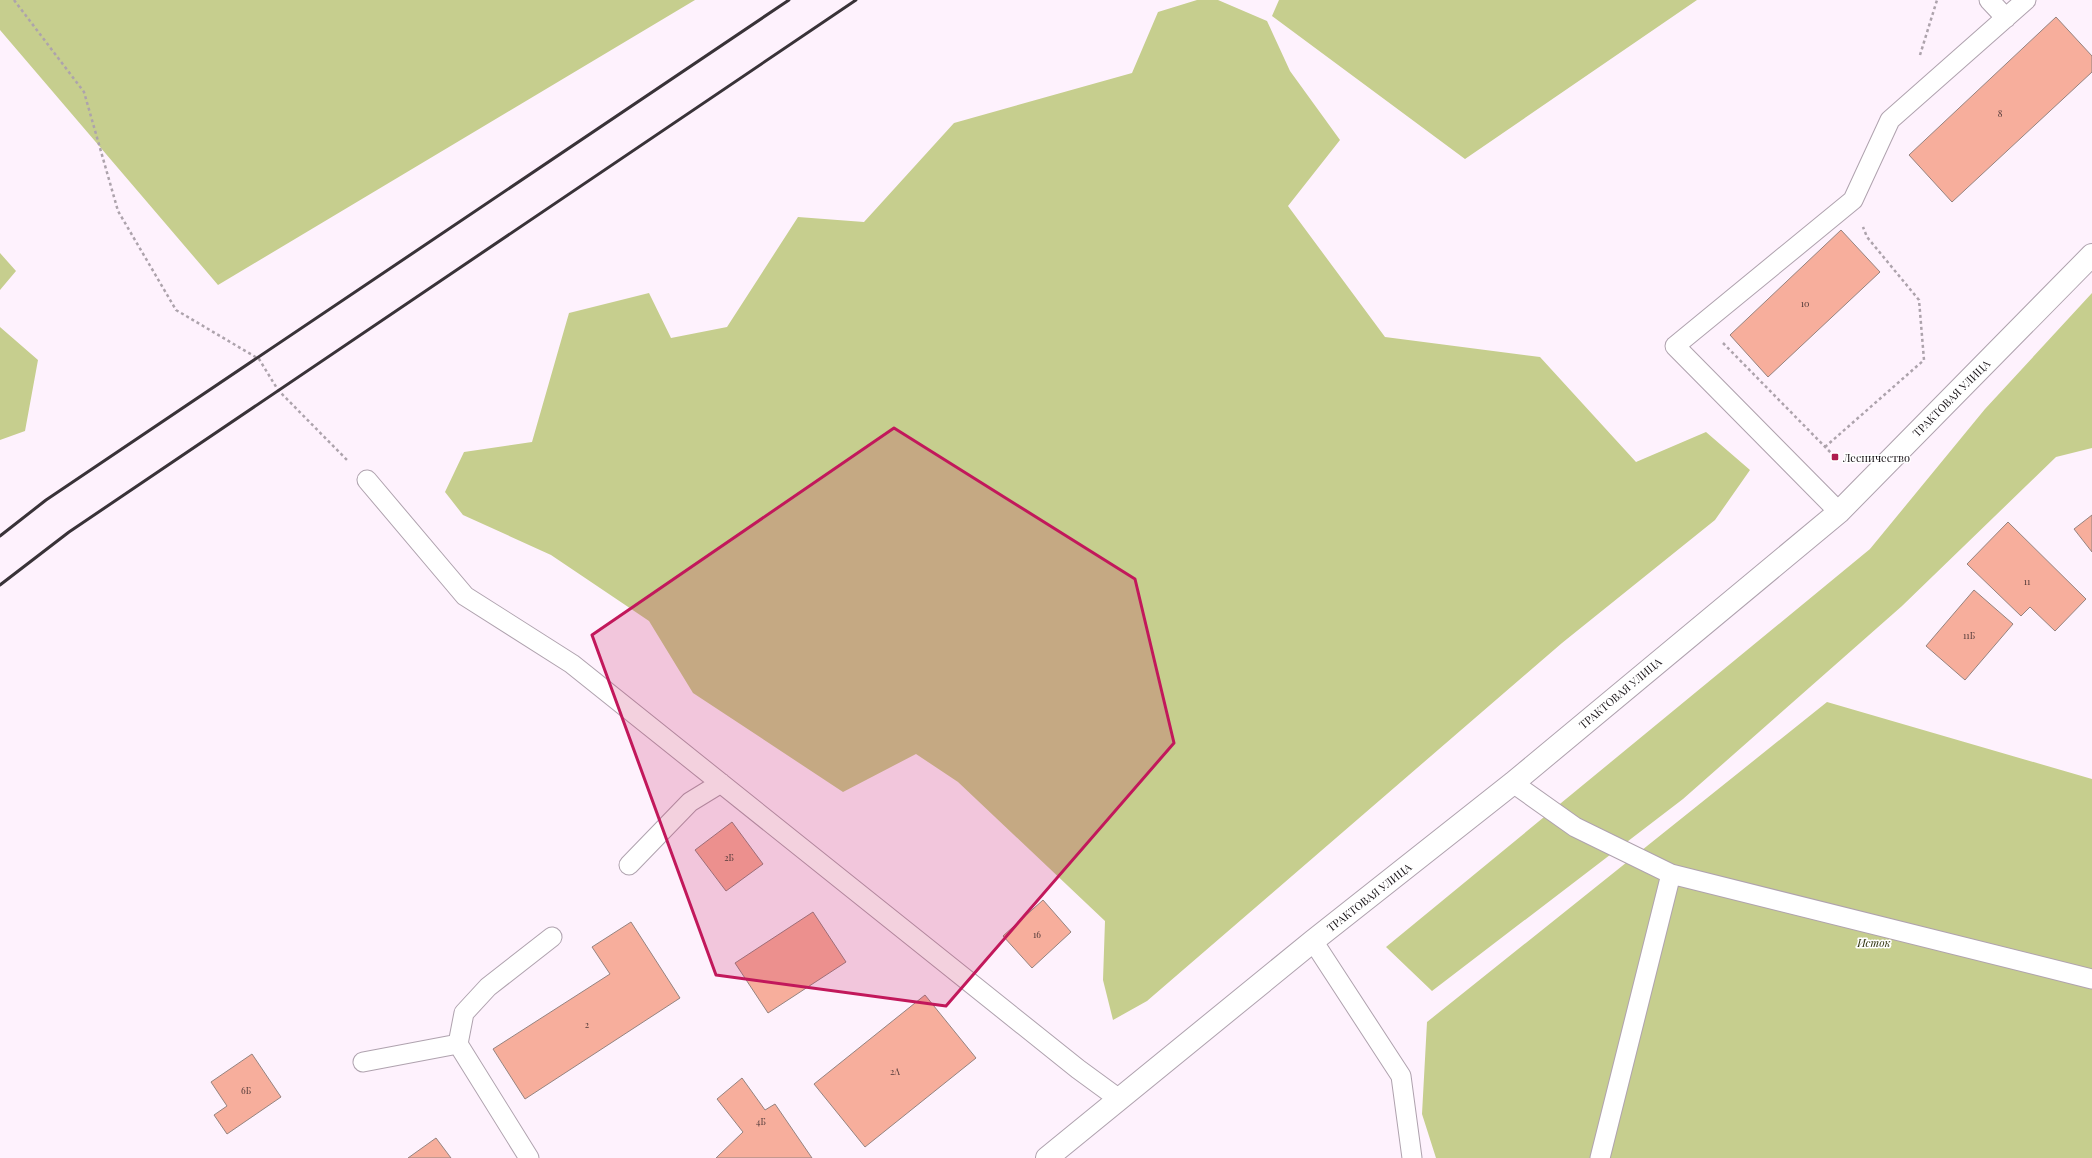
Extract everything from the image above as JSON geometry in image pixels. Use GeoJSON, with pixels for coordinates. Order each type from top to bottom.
{"type":"FeatureCollection","features":[{"type":"Feature","properties":{"kind":"main road","name":"ТРАКТОВАЯ УЛИЦА"},"geometry":{"type":"LineString","coordinates":[[1046,1158],[1313,941],[1513,783],[1839,512],[2092,255]]}},
{"type":"Feature","properties":{"kind":"lane"},"geometry":{"type":"LineString","coordinates":[[1989,0],[2006,18]]}},
{"type":"Feature","properties":{"kind":"lane"},"geometry":{"type":"LineString","coordinates":[[1839,512],[1675,346],[1853,200],[1890,120],[2026,0]]}},
{"type":"Feature","properties":{"kind":"lane"},"geometry":{"type":"LineString","coordinates":[[367,480],[465,596],[572,664],[1072,1064],[1119,1099]]}},
{"type":"Feature","properties":{"kind":"lane"},"geometry":{"type":"LineString","coordinates":[[629,865],[690,802],[720,783]]}},
{"type":"Feature","properties":{"kind":"lane"},"geometry":{"type":"LineString","coordinates":[[1513,783],[1575,827],[1671,874],[2092,979]]}},
{"type":"Feature","properties":{"kind":"lane"},"geometry":{"type":"LineString","coordinates":[[1600,1158],[1671,874]]}},
{"type":"Feature","properties":{"kind":"lane"},"geometry":{"type":"LineString","coordinates":[[529,1158],[458,1044],[464,1013],[488,987],[552,938]]}},
{"type":"Feature","properties":{"kind":"lane"},"geometry":{"type":"LineString","coordinates":[[1313,941],[1401,1076],[1412,1158]]}},
{"type":"Feature","properties":{"kind":"lane"},"geometry":{"type":"LineString","coordinates":[[363,1062],[458,1044]]}},
{"type":"Feature","properties":{"kind":"path"},"geometry":{"type":"LineString","coordinates":[[14,0],[84,92],[118,211],[176,310],[258,359],[278,390],[367,480]]}},
{"type":"Feature","properties":{"kind":"path"},"geometry":{"type":"LineString","coordinates":[[1925,89],[1919,52],[1937,0]]}},
{"type":"Feature","properties":{"kind":"path"},"geometry":{"type":"LineString","coordinates":[[1825,447],[1924,360],[1919,300],[1867,237],[1853,200]]}},
{"type":"Feature","properties":{"kind":"path"},"geometry":{"type":"LineString","coordinates":[[1703,323],[1835,457]]}},
{"type":"Feature","properties":{"kind":"highlighted area"},"geometry":{"type":"Polygon","coordinates":[[[894,428],[1135,579],[1174,743],[946,1006],[716,975],[592,635],[894,428]]]}},
{"type":"Feature","properties":{"kind":"green space"},"geometry":{"type":"Polygon","coordinates":[[[0,0],[695,0],[218,285],[0,30],[0,0]]]}},
{"type":"Feature","properties":{"kind":"green space"},"geometry":{"type":"Polygon","coordinates":[[[1197,0],[1218,0],[1267,21],[1290,71],[1340,140],[1288,206],[1385,337],[1540,357],[1636,462],[1706,432],[1750,470],[1715,520],[1562,643],[1147,1001],[1113,1020],[1103,980],[1105,921],[958,782],[916,754],[843,792],[693,693],[649,621],[551,555],[463,515],[445,492],[464,452],[532,442],[569,313],[649,293],[671,338],[727,327],[798,217],[864,222],[954,123],[1132,73],[1158,12],[1197,0]]]}},
{"type":"Feature","properties":{"kind":"green space"},"geometry":{"type":"Polygon","coordinates":[[[1279,0],[1697,0],[1465,159],[1272,16],[1279,0]]]}},
{"type":"Feature","properties":{"kind":"green space"},"geometry":{"type":"Polygon","coordinates":[[[0,253],[16,271],[0,290],[0,253]]]}},
{"type":"Feature","properties":{"kind":"green space"},"geometry":{"type":"Polygon","coordinates":[[[2092,293],[2092,448],[2056,457],[1902,606],[1683,799],[1432,991],[1386,947],[1870,549],[1985,409],[2092,293]]]}},
{"type":"Feature","properties":{"kind":"green space"},"geometry":{"type":"Polygon","coordinates":[[[0,327],[38,360],[25,431],[0,440],[0,327]]]}},
{"type":"Feature","properties":{"kind":"green space","name":"Исток"},"geometry":{"type":"Polygon","coordinates":[[[1827,702],[2092,779],[2092,1158],[1436,1158],[1422,1114],[1427,1022],[1827,702]]]}},
{"type":"Feature","properties":{"kind":"building"},"geometry":{"type":"Polygon","coordinates":[[[2056,17],[2092,56],[2092,72],[1952,202],[1909,155],[2056,17]]]}},
{"type":"Feature","properties":{"kind":"building"},"geometry":{"type":"Polygon","coordinates":[[[1841,230],[1880,272],[1768,377],[1730,335],[1841,230]]]}},
{"type":"Feature","properties":{"kind":"building"},"geometry":{"type":"Polygon","coordinates":[[[2092,515],[2092,552],[2074,529],[2092,515]]]}},
{"type":"Feature","properties":{"kind":"building"},"geometry":{"type":"Polygon","coordinates":[[[2008,522],[2086,599],[2055,631],[2030,607],[2021,616],[1967,564],[2008,522]]]}},
{"type":"Feature","properties":{"kind":"building"},"geometry":{"type":"Polygon","coordinates":[[[1974,590],[2013,624],[1965,680],[1926,646],[1974,590]]]}},
{"type":"Feature","properties":{"kind":"building"},"geometry":{"type":"Polygon","coordinates":[[[732,822],[763,864],[726,891],[695,850],[732,822]]]}},
{"type":"Feature","properties":{"kind":"building"},"geometry":{"type":"Polygon","coordinates":[[[1043,900],[1071,932],[1032,968],[1003,936],[1043,900]]]}},
{"type":"Feature","properties":{"kind":"building"},"geometry":{"type":"Polygon","coordinates":[[[813,912],[846,962],[768,1013],[735,963],[813,912]]]}},
{"type":"Feature","properties":{"kind":"building"},"geometry":{"type":"Polygon","coordinates":[[[631,922],[680,998],[525,1099],[493,1049],[610,974],[592,947],[631,922]]]}},
{"type":"Feature","properties":{"kind":"building"},"geometry":{"type":"Polygon","coordinates":[[[925,995],[976,1058],[865,1147],[814,1084],[925,995]]]}},
{"type":"Feature","properties":{"kind":"building"},"geometry":{"type":"Polygon","coordinates":[[[252,1054],[281,1097],[227,1134],[214,1115],[227,1106],[211,1082],[252,1054]]]}},
{"type":"Feature","properties":{"kind":"building"},"geometry":{"type":"Polygon","coordinates":[[[742,1078],[765,1110],[775,1104],[812,1158],[716,1158],[743,1132],[717,1099],[742,1078]]]}},
{"type":"Feature","properties":{"kind":"building"},"geometry":{"type":"Polygon","coordinates":[[[436,1138],[451,1158],[408,1158],[436,1138]]]}},
{"type":"Feature","properties":{"kind":"railway"},"geometry":{"type":"LineString","coordinates":[[0,536],[46,500],[789,0]]}},
{"type":"Feature","properties":{"kind":"railway"},"geometry":{"type":"LineString","coordinates":[[0,585],[69,532],[856,0]]}},
{"type":"Feature","properties":{"kind":"place","name":"Лесничество"},"geometry":{"type":"Point","coordinates":[1835,457]}}]}
